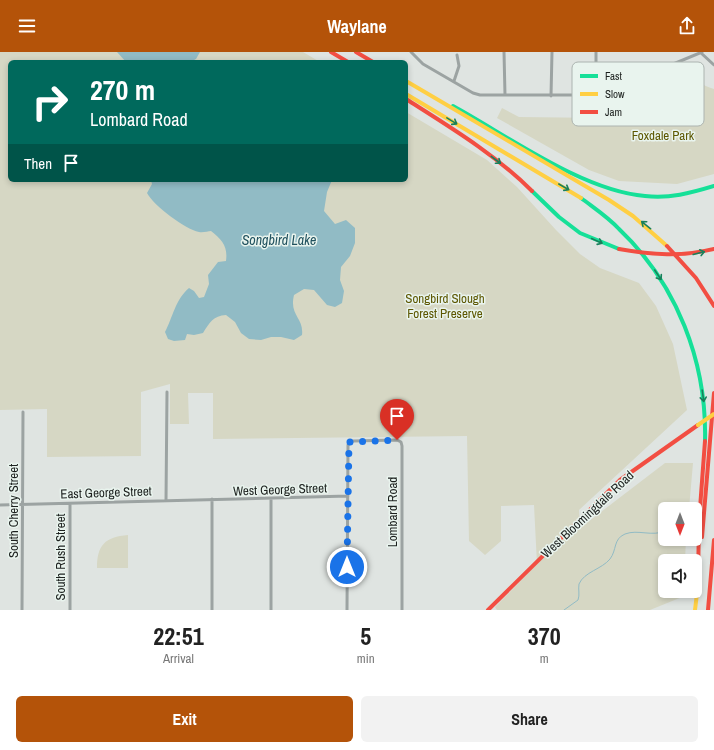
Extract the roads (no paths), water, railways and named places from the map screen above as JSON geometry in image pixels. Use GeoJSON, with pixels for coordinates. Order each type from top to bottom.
{"type":"FeatureCollection","features":[{"type":"Feature","properties":{"kind":"main road"},"geometry":{"type":"LineString","coordinates":[[331,52],[345,60]]}},
{"type":"Feature","properties":{"kind":"main road"},"geometry":{"type":"LineString","coordinates":[[356,52],[370,60]]}},
{"type":"Feature","properties":{"kind":"main road"},"geometry":{"type":"LineString","coordinates":[[408,82],[600,187],[629,194],[664,196],[701,190],[714,186]]}},
{"type":"Feature","properties":{"kind":"main road"},"geometry":{"type":"LineString","coordinates":[[424,91],[441,103],[614,203],[645,224],[681,258],[714,306]]}},
{"type":"Feature","properties":{"kind":"main road"},"geometry":{"type":"LineString","coordinates":[[408,95],[575,194],[592,206],[620,230],[637,248],[670,293],[682,318],[693,349],[699,373],[705,412],[699,554]]}},
{"type":"Feature","properties":{"kind":"main road"},"geometry":{"type":"LineString","coordinates":[[408,100],[464,136],[515,174],[559,217],[580,233],[619,249],[654,256],[687,256],[714,249]]}},
{"type":"Feature","properties":{"kind":"main road"},"geometry":{"type":"LineString","coordinates":[[700,554],[714,393]]}},
{"type":"Feature","properties":{"kind":"main road","name":"West Bloomingdale Road"},"geometry":{"type":"LineString","coordinates":[[488,610],[620,480],[714,414]]}},
{"type":"Feature","properties":{"kind":"main road"},"geometry":{"type":"LineString","coordinates":[[708,610],[714,540]]}},
{"type":"Feature","properties":{"kind":"main road"},"geometry":{"type":"LineString","coordinates":[[695,610],[696,598]]}},
{"type":"Feature","properties":{"kind":"street"},"geometry":{"type":"LineString","coordinates":[[411,52],[423,64],[480,95],[572,96]]}},
{"type":"Feature","properties":{"kind":"street"},"geometry":{"type":"LineString","coordinates":[[504,52],[505,95]]}},
{"type":"Feature","properties":{"kind":"street"},"geometry":{"type":"LineString","coordinates":[[551,96],[552,52]]}},
{"type":"Feature","properties":{"kind":"street"},"geometry":{"type":"LineString","coordinates":[[678,62],[701,53],[714,65]]}},
{"type":"Feature","properties":{"kind":"street"},"geometry":{"type":"LineString","coordinates":[[454,81],[459,66],[457,55]]}},
{"type":"Feature","properties":{"kind":"street"},"geometry":{"type":"LineString","coordinates":[[166,501],[167,392]]}},
{"type":"Feature","properties":{"kind":"street","name":"South Cherry Street"},"geometry":{"type":"LineString","coordinates":[[22,610],[23,412]]}},
{"type":"Feature","properties":{"kind":"street","name":"Lombard Road"},"geometry":{"type":"LineString","coordinates":[[348,496],[349,442],[397,440],[402,444],[402,610]]}},
{"type":"Feature","properties":{"kind":"street"},"geometry":{"type":"LineString","coordinates":[[347,610],[348,496]]}},
{"type":"Feature","properties":{"kind":"street","name":"West George Street"},"geometry":{"type":"LineString","coordinates":[[212,499],[230,500],[348,496]]}},
{"type":"Feature","properties":{"kind":"street"},"geometry":{"type":"LineString","coordinates":[[212,499],[212,610]]}},
{"type":"Feature","properties":{"kind":"street","name":"East George Street"},"geometry":{"type":"LineString","coordinates":[[0,506],[212,499]]}},
{"type":"Feature","properties":{"kind":"street"},"geometry":{"type":"LineString","coordinates":[[270,610],[271,499]]}},
{"type":"Feature","properties":{"kind":"street","name":"South Rush Street"},"geometry":{"type":"LineString","coordinates":[[70,504],[70,610]]}},
{"type":"Feature","properties":{"kind":"water"},"geometry":{"type":"Polygon","coordinates":[[[117,52],[200,52],[194,60],[124,60],[117,52]]]}},
{"type":"Feature","properties":{"kind":"water","name":"Songbird Lake"},"geometry":{"type":"Polygon","coordinates":[[[152,182],[331,182],[327,192],[324,211],[335,224],[346,220],[355,228],[355,243],[350,256],[341,267],[340,280],[344,291],[342,303],[335,307],[327,305],[314,290],[304,289],[294,295],[293,308],[301,324],[302,335],[294,340],[281,337],[271,337],[261,340],[249,339],[241,333],[235,322],[226,315],[212,320],[203,333],[194,335],[187,334],[185,340],[174,341],[168,339],[165,332],[180,298],[189,288],[194,291],[199,298],[204,297],[209,284],[208,275],[218,262],[226,261],[226,251],[221,240],[211,231],[201,232],[193,230],[178,222],[156,204],[147,193],[152,184],[152,182]]]}},
{"type":"Feature","properties":{"kind":"waterway"},"geometry":{"type":"LineString","coordinates":[[564,610],[578,600],[579,584],[581,580],[610,559],[621,536],[635,532],[658,533]]}},
{"type":"Feature","properties":{"kind":"park label","name":"Foxdale Park"},"geometry":{"type":"Point","coordinates":[663,135]}},
{"type":"Feature","properties":{"kind":"park label","name":"Songbird Slough Forest Preserve"},"geometry":{"type":"Point","coordinates":[445,306]}}]}
